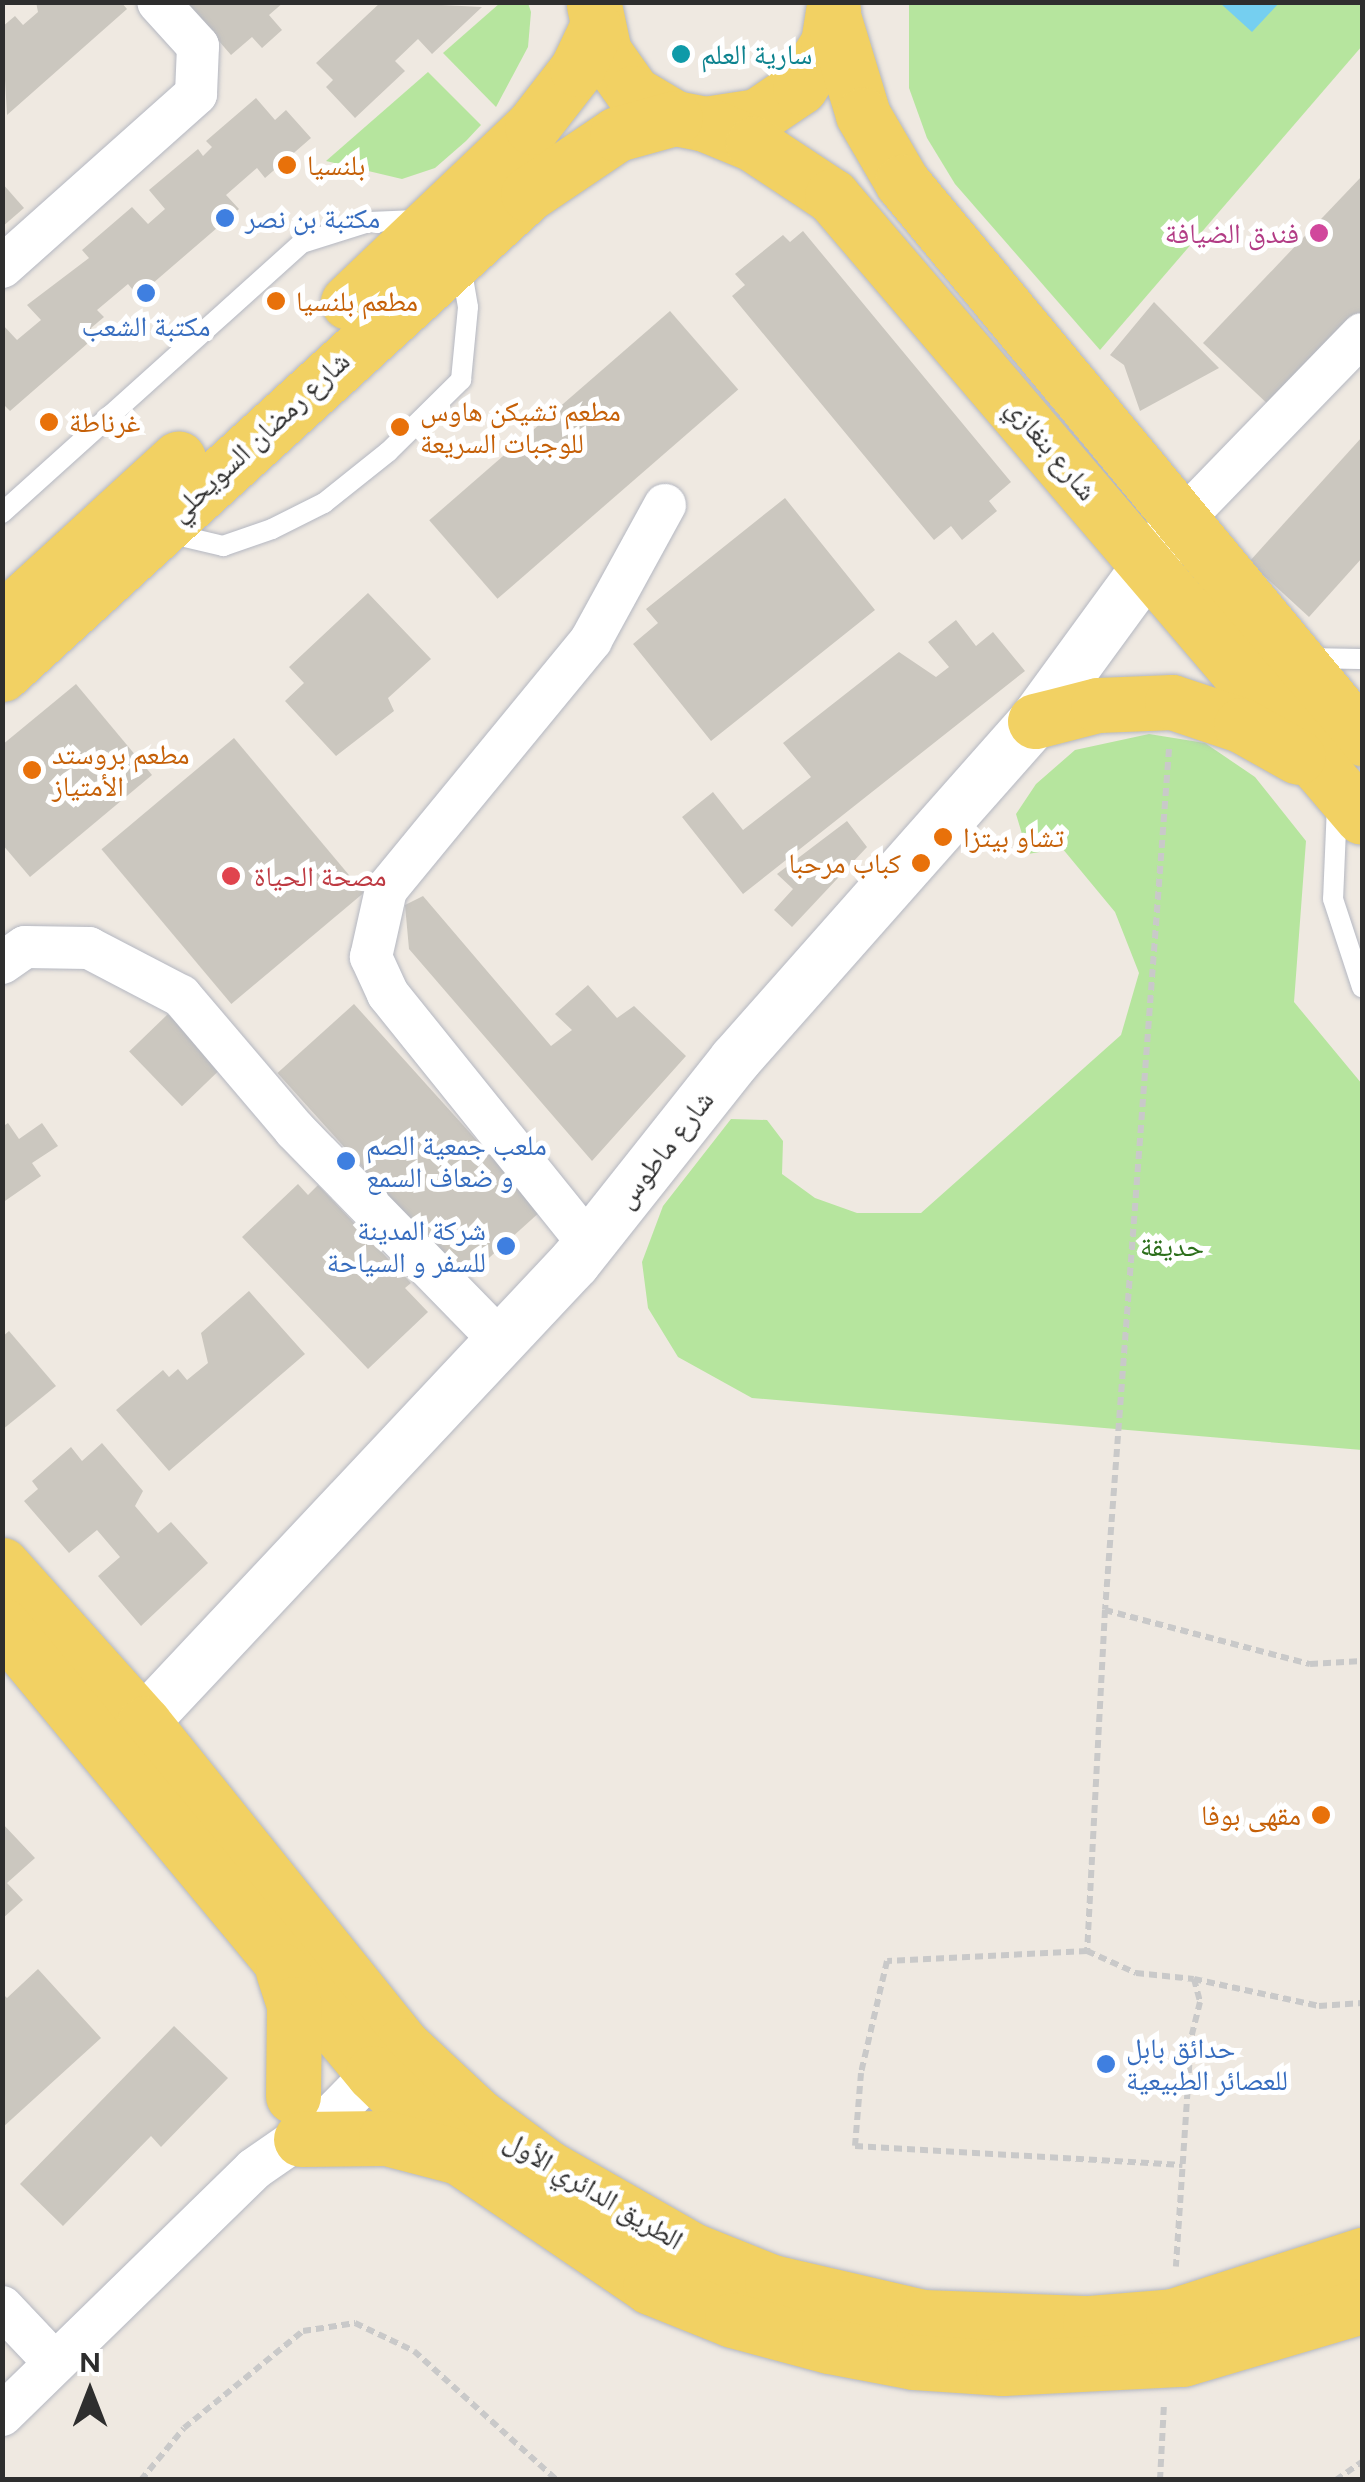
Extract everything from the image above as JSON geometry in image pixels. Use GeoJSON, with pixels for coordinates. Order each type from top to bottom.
{"type":"FeatureCollection","features":[{"type":"Feature","properties":{"kind":"main road","name":"شارع رمضان السويحلي"},"geometry":{"type":"LineString","coordinates":[[2,620],[449,236],[617,134],[690,121],[757,116],[800,87],[817,66],[834,10]]}},
{"type":"Feature","properties":{"kind":"main road","name":"شارع بنغازي"},"geometry":{"type":"LineString","coordinates":[[834,10],[863,115],[892,167],[1296,658],[1346,779]]}},
{"type":"Feature","properties":{"kind":"main road","name":"شارع رمضان السويحلي"},"geometry":{"type":"LineString","coordinates":[[2,674],[156,531],[449,236],[577,69],[594,11]]}},
{"type":"Feature","properties":{"kind":"main road","name":"شارع بنغازي"},"geometry":{"type":"LineString","coordinates":[[594,11],[616,74],[633,93],[690,121],[754,144],[832,196],[970,351],[1146,565],[1346,779]]}},
{"type":"Feature","properties":{"kind":"main road"},"geometry":{"type":"LineString","coordinates":[[1035,720],[1098,705],[1172,702],[1241,725],[1346,779]]}},
{"type":"Feature","properties":{"kind":"main road","name":"الطريق الدائري الأول"},"geometry":{"type":"LineString","coordinates":[[2,1565],[129,1739],[283,1971],[548,2168],[692,2250],[772,2282],[923,2317],[1090,2323],[1170,2338],[1258,2341],[1362,2306]]}},
{"type":"Feature","properties":{"kind":"main road","name":"الطريق الدائري الأول"},"geometry":{"type":"LineString","coordinates":[[2,1625],[129,1739],[372,2040],[459,2157],[650,2287],[732,2320],[914,2362],[1003,2368],[1170,2338],[1362,2255]]}},
{"type":"Feature","properties":{"kind":"main road"},"geometry":{"type":"LineString","coordinates":[[283,1971],[294,2004],[297,2118],[459,2157]]}},
{"type":"Feature","properties":{"kind":"street"},"geometry":{"type":"LineString","coordinates":[[2,267],[196,94],[198,46],[158,2]]}},
{"type":"Feature","properties":{"kind":"street"},"geometry":{"type":"LineString","coordinates":[[1184,518],[1362,334]]}},
{"type":"Feature","properties":{"kind":"street"},"geometry":{"type":"LineString","coordinates":[[589,1244],[388,994],[370,957],[386,890],[591,640],[665,505]]}},
{"type":"Feature","properties":{"kind":"street","name":"شارع ماطوس"},"geometry":{"type":"LineString","coordinates":[[129,1739],[504,1343],[589,1244],[734,1060],[1035,720],[1184,518]]}},
{"type":"Feature","properties":{"kind":"street"},"geometry":{"type":"LineString","coordinates":[[2,963],[25,947],[89,948],[181,996],[294,1129],[504,1343]]}},
{"type":"Feature","properties":{"kind":"street"},"geometry":{"type":"LineString","coordinates":[[2,2414],[254,2169],[372,2040]]}},
{"type":"Feature","properties":{"kind":"street"},"geometry":{"type":"LineString","coordinates":[[2,2307],[55,2363]]}},
{"type":"Feature","properties":{"kind":"lane"},"geometry":{"type":"LineString","coordinates":[[2,513],[302,243],[369,222],[449,236],[468,308],[461,380],[388,452],[324,503],[223,546],[156,531]]}},
{"type":"Feature","properties":{"kind":"lane"},"geometry":{"type":"LineString","coordinates":[[1296,658],[1362,659]]}},
{"type":"Feature","properties":{"kind":"lane"},"geometry":{"type":"LineString","coordinates":[[1346,779],[1333,899],[1362,987]]}},
{"type":"Feature","properties":{"kind":"path"},"geometry":{"type":"LineString","coordinates":[[1088,1950],[1105,1610],[1172,702]]}},
{"type":"Feature","properties":{"kind":"path"},"geometry":{"type":"LineString","coordinates":[[1105,1610],[1310,1664],[1362,1661]]}},
{"type":"Feature","properties":{"kind":"path"},"geometry":{"type":"LineString","coordinates":[[1182,2165],[854,2146],[861,2073],[888,1961],[1088,1950],[1136,1973],[1194,1979],[1318,2006],[1362,2003]]}},
{"type":"Feature","properties":{"kind":"path"},"geometry":{"type":"LineString","coordinates":[[1160,2480],[1191,2038],[1200,2002],[1194,1979]]}},
{"type":"Feature","properties":{"kind":"path"},"geometry":{"type":"LineString","coordinates":[[141,2480],[184,2428],[303,2331],[355,2323],[414,2351],[557,2480]]}},
{"type":"Feature","properties":{"kind":"path"},"geometry":{"type":"LineString","coordinates":[[1336,2480],[1362,2462]]}},
{"type":"Feature","properties":{"kind":"green space"},"geometry":{"type":"Polygon","coordinates":[[[500,3],[528,3],[531,12],[528,47],[496,107],[443,53],[500,3]]]}},
{"type":"Feature","properties":{"kind":"green space"},"geometry":{"type":"Polygon","coordinates":[[[909,3],[1362,3],[1362,46],[1100,350],[955,184],[927,138],[909,88],[909,3]]]}},
{"type":"Feature","properties":{"kind":"green space"},"geometry":{"type":"Polygon","coordinates":[[[428,72],[481,125],[466,141],[435,168],[402,179],[326,161],[428,72]]]}},
{"type":"Feature","properties":{"kind":"green space","name":"حديقة"},"geometry":{"type":"Polygon","coordinates":[[[1149,734],[1205,743],[1255,777],[1306,841],[1294,1002],[1362,1084],[1362,1450],[752,1398],[678,1357],[648,1308],[642,1262],[663,1206],[731,1119],[767,1120],[783,1141],[782,1174],[815,1198],[857,1213],[921,1213],[1121,1035],[1139,973],[1115,912],[1062,848],[1028,854],[1016,814],[1036,784],[1075,750],[1149,734]]]}},
{"type":"Feature","properties":{"kind":"water"},"geometry":{"type":"Polygon","coordinates":[[[1220,3],[1279,3],[1252,32],[1220,3]]]}},
{"type":"Feature","properties":{"kind":"building"},"geometry":{"type":"Polygon","coordinates":[[[36,2],[121,2],[127,9],[7,115],[2,27],[15,16],[23,25],[38,12],[36,2]]]}},
{"type":"Feature","properties":{"kind":"building"},"geometry":{"type":"Polygon","coordinates":[[[185,2],[284,2],[269,15],[282,30],[262,48],[252,37],[231,55],[185,2]]]}},
{"type":"Feature","properties":{"kind":"building"},"geometry":{"type":"Polygon","coordinates":[[[381,2],[482,7],[432,54],[418,39],[395,61],[405,71],[355,118],[326,87],[333,80],[316,63],[381,2]]]}},
{"type":"Feature","properties":{"kind":"building"},"geometry":{"type":"Polygon","coordinates":[[[256,98],[275,120],[286,110],[311,138],[265,178],[257,168],[226,195],[239,209],[138,296],[128,284],[97,310],[104,317],[91,328],[95,337],[10,411],[2,403],[2,324],[17,340],[41,320],[27,305],[89,258],[82,250],[132,207],[148,224],[165,209],[149,190],[198,149],[203,156],[212,147],[206,141],[256,98]]]}},
{"type":"Feature","properties":{"kind":"building"},"geometry":{"type":"Polygon","coordinates":[[[1362,176],[1362,315],[1273,409],[1203,343],[1362,176]]]}},
{"type":"Feature","properties":{"kind":"building"},"geometry":{"type":"Polygon","coordinates":[[[2,183],[24,208],[2,227],[2,183]]]}},
{"type":"Feature","properties":{"kind":"building"},"geometry":{"type":"Polygon","coordinates":[[[803,231],[1011,482],[989,501],[997,511],[962,540],[951,526],[934,540],[732,296],[745,285],[735,274],[783,235],[790,242],[803,231]]]}},
{"type":"Feature","properties":{"kind":"building"},"geometry":{"type":"Polygon","coordinates":[[[1154,302],[1219,368],[1140,411],[1124,365],[1110,355],[1154,302]]]}},
{"type":"Feature","properties":{"kind":"building"},"geometry":{"type":"Polygon","coordinates":[[[670,311],[738,389],[497,599],[429,520],[670,311]]]}},
{"type":"Feature","properties":{"kind":"building"},"geometry":{"type":"Polygon","coordinates":[[[1362,437],[1362,558],[1309,617],[1249,562],[1362,437]]]}},
{"type":"Feature","properties":{"kind":"building"},"geometry":{"type":"Polygon","coordinates":[[[785,498],[875,610],[711,741],[633,644],[658,623],[646,609],[785,498]]]}},
{"type":"Feature","properties":{"kind":"building"},"geometry":{"type":"Polygon","coordinates":[[[368,593],[431,659],[388,698],[394,711],[336,756],[285,701],[304,683],[289,667],[368,593]]]}},
{"type":"Feature","properties":{"kind":"building"},"geometry":{"type":"Polygon","coordinates":[[[956,620],[976,646],[993,632],[1025,671],[743,894],[682,817],[713,792],[743,830],[811,777],[783,743],[899,652],[936,677],[949,667],[928,642],[956,620]]]}},
{"type":"Feature","properties":{"kind":"building"},"geometry":{"type":"Polygon","coordinates":[[[76,684],[152,775],[30,877],[2,844],[2,745],[76,684]]]}},
{"type":"Feature","properties":{"kind":"building"},"geometry":{"type":"Polygon","coordinates":[[[234,738],[364,893],[231,1004],[101,849],[234,738]]]}},
{"type":"Feature","properties":{"kind":"building"},"geometry":{"type":"Polygon","coordinates":[[[847,821],[867,847],[792,927],[774,910],[793,889],[777,874],[847,821]]]}},
{"type":"Feature","properties":{"kind":"building"},"geometry":{"type":"Polygon","coordinates":[[[423,896],[551,1046],[572,1030],[555,1014],[588,985],[617,1018],[634,1006],[686,1056],[592,1161],[409,949],[405,905],[423,896]]]}},
{"type":"Feature","properties":{"kind":"building"},"geometry":{"type":"Polygon","coordinates":[[[354,1004],[541,1211],[464,1280],[277,1073],[354,1004]]]}},
{"type":"Feature","properties":{"kind":"building"},"geometry":{"type":"Polygon","coordinates":[[[168,1014],[221,1069],[182,1106],[129,1052],[168,1014]]]}},
{"type":"Feature","properties":{"kind":"building"},"geometry":{"type":"Polygon","coordinates":[[[8,1123],[19,1139],[42,1123],[58,1146],[32,1163],[41,1176],[2,1203],[2,1127],[8,1123]]]}},
{"type":"Feature","properties":{"kind":"building"},"geometry":{"type":"Polygon","coordinates":[[[298,1184],[308,1195],[318,1185],[411,1283],[405,1288],[428,1312],[368,1369],[242,1237],[298,1184]]]}},
{"type":"Feature","properties":{"kind":"building"},"geometry":{"type":"Polygon","coordinates":[[[249,1291],[305,1354],[169,1471],[116,1410],[163,1370],[169,1377],[178,1369],[187,1380],[208,1363],[201,1333],[249,1291]]]}},
{"type":"Feature","properties":{"kind":"building"},"geometry":{"type":"Polygon","coordinates":[[[9,1331],[56,1386],[2,1430],[2,1337],[9,1331]]]}},
{"type":"Feature","properties":{"kind":"building"},"geometry":{"type":"Polygon","coordinates":[[[102,1443],[143,1491],[135,1506],[158,1533],[171,1522],[208,1563],[141,1626],[98,1576],[120,1557],[97,1530],[69,1553],[24,1501],[38,1489],[32,1481],[71,1447],[82,1461],[102,1443]]]}},
{"type":"Feature","properties":{"kind":"building"},"geometry":{"type":"Polygon","coordinates":[[[2,1823],[35,1858],[7,1883],[23,1900],[2,1919],[2,1823]]]}},
{"type":"Feature","properties":{"kind":"building"},"geometry":{"type":"Polygon","coordinates":[[[38,1969],[101,2038],[2,2128],[2,1993],[7,1998],[38,1969]]]}},
{"type":"Feature","properties":{"kind":"building"},"geometry":{"type":"Polygon","coordinates":[[[174,2026],[228,2078],[161,2147],[151,2136],[63,2226],[20,2184],[174,2026]]]}},
{"type":"Feature","properties":{"kind":"place","name":"سارية العلم"},"geometry":{"type":"Point","coordinates":[681,54]}},
{"type":"Feature","properties":{"kind":"place","name":"بلنسيا"},"geometry":{"type":"Point","coordinates":[287,165]}},
{"type":"Feature","properties":{"kind":"place","name":"مكتبة بن نصر"},"geometry":{"type":"Point","coordinates":[225,218]}},
{"type":"Feature","properties":{"kind":"place","name":"فندق الضيافة"},"geometry":{"type":"Point","coordinates":[1319,233]}},
{"type":"Feature","properties":{"kind":"place","name":"مكتبة الشعب"},"geometry":{"type":"Point","coordinates":[146,293]}},
{"type":"Feature","properties":{"kind":"place","name":"مطعم بلنسيا"},"geometry":{"type":"Point","coordinates":[276,301]}},
{"type":"Feature","properties":{"kind":"place","name":"غرناطة"},"geometry":{"type":"Point","coordinates":[49,422]}},
{"type":"Feature","properties":{"kind":"place","name":"مطعم تشيكن هاوس للوجبات السريعة"},"geometry":{"type":"Point","coordinates":[400,427]}},
{"type":"Feature","properties":{"kind":"place","name":"مطعم بروستد الأمتياز"},"geometry":{"type":"Point","coordinates":[32,770]}},
{"type":"Feature","properties":{"kind":"place","name":"تشاو بيتزا"},"geometry":{"type":"Point","coordinates":[943,837]}},
{"type":"Feature","properties":{"kind":"place","name":"كباب مرحبا"},"geometry":{"type":"Point","coordinates":[921,863]}},
{"type":"Feature","properties":{"kind":"place","name":"مصحة الحياة"},"geometry":{"type":"Point","coordinates":[231,876]}},
{"type":"Feature","properties":{"kind":"place","name":"ملعب جمعية الصم و ضعاف السمع"},"geometry":{"type":"Point","coordinates":[346,1161]}},
{"type":"Feature","properties":{"kind":"place","name":"شركة المدينة للسفر و السياحة"},"geometry":{"type":"Point","coordinates":[506,1246]}},
{"type":"Feature","properties":{"kind":"place","name":"مقهى بوفا"},"geometry":{"type":"Point","coordinates":[1321,1815]}},
{"type":"Feature","properties":{"kind":"place","name":"حدائق بابل للعصائر الطبيعية"},"geometry":{"type":"Point","coordinates":[1106,2064]}}]}
